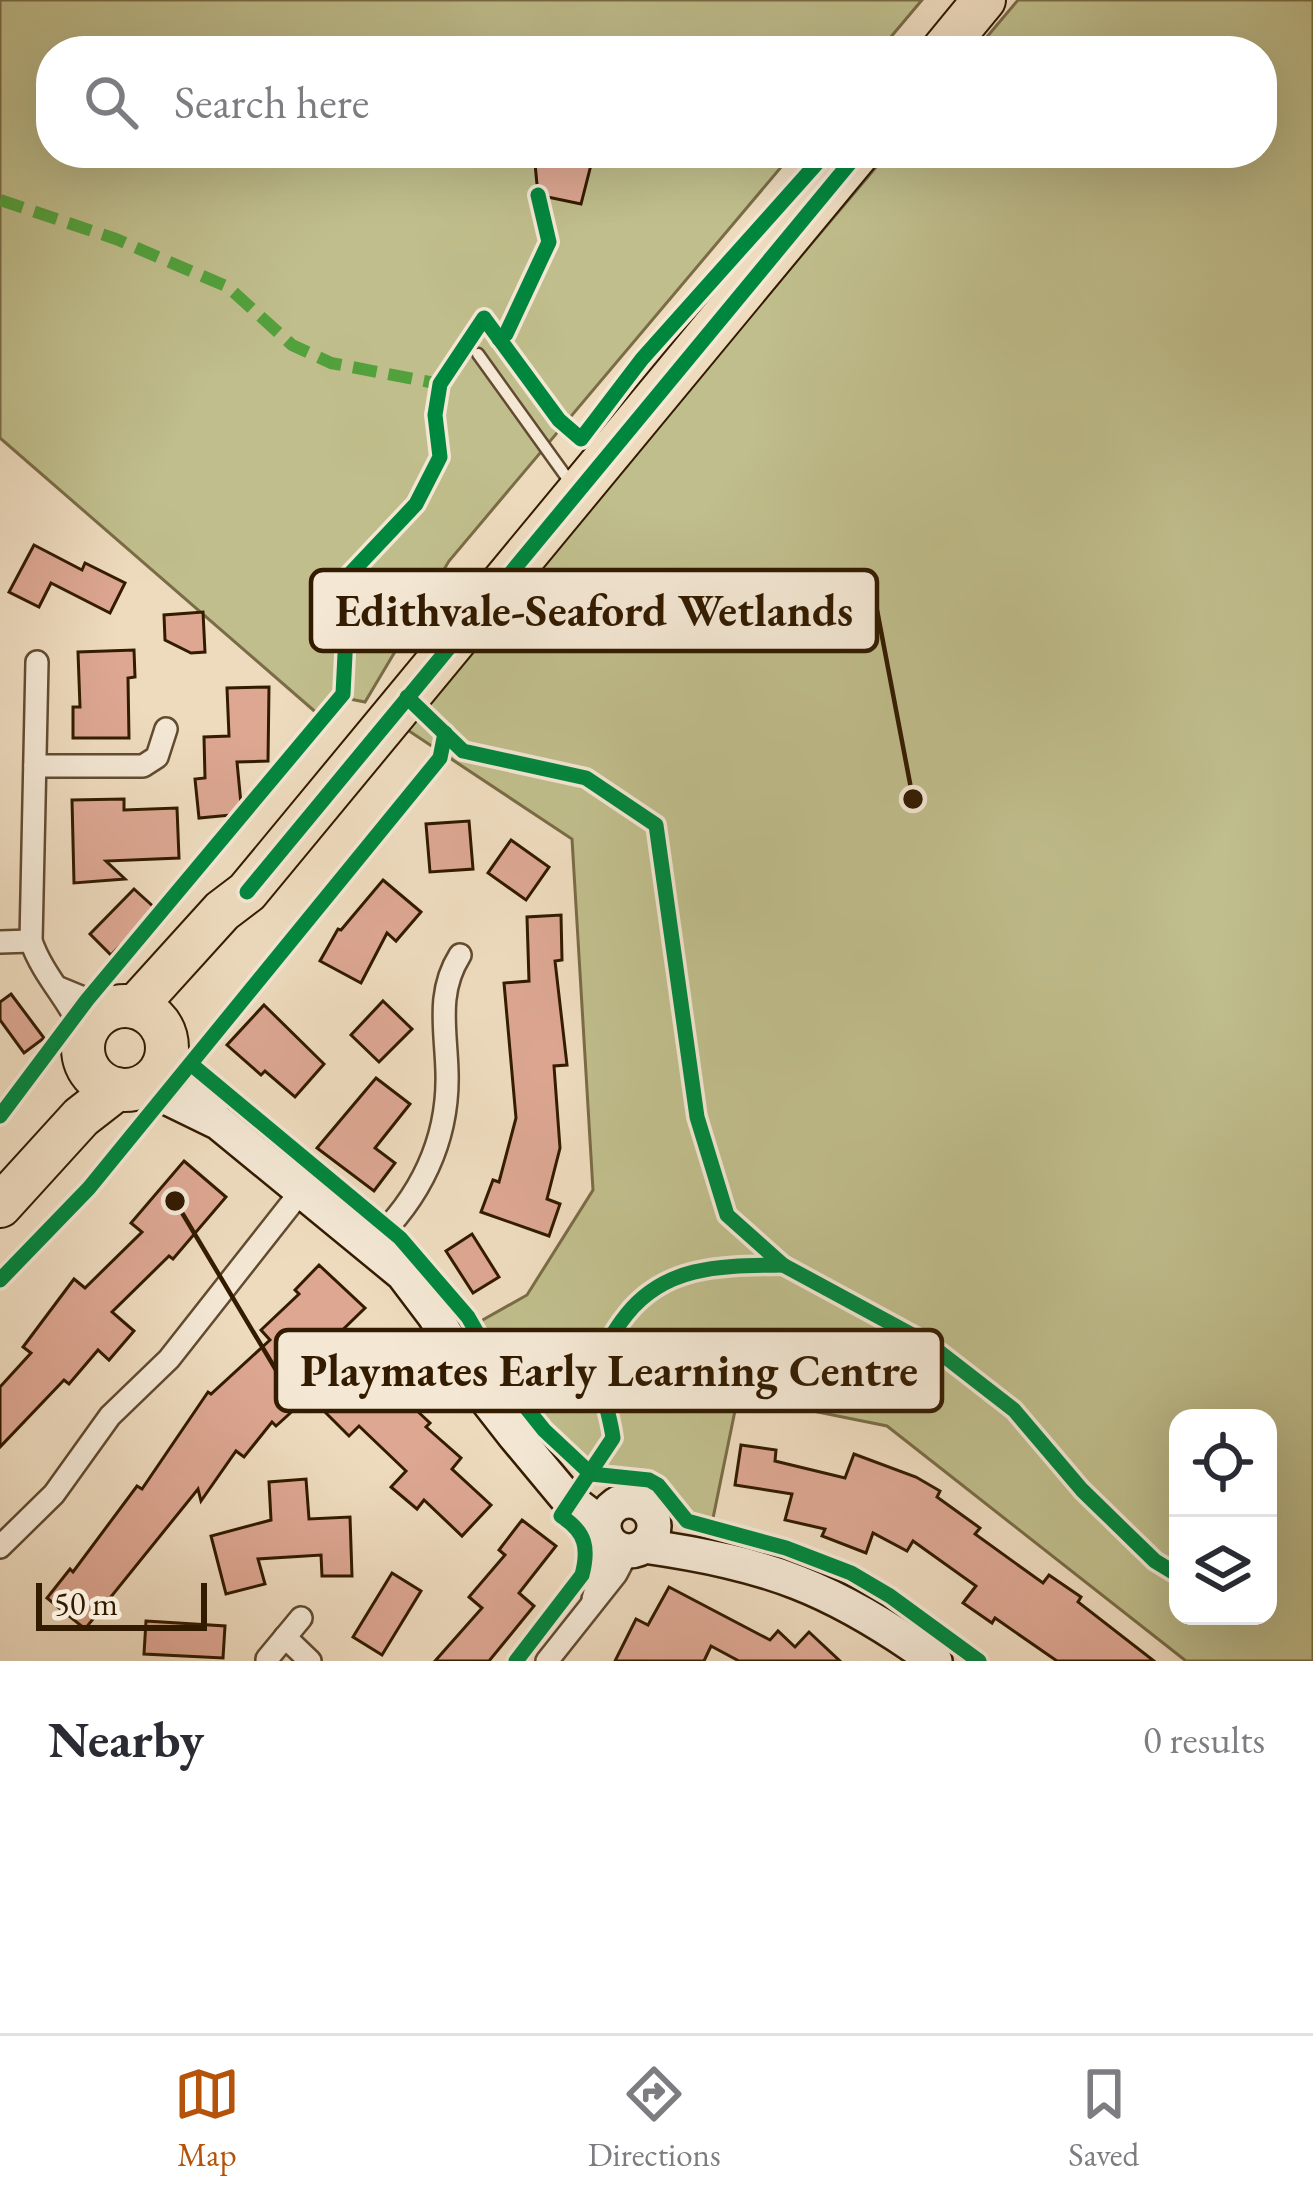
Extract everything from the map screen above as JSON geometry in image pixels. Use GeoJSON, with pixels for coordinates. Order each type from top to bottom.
{"type":"FeatureCollection","features":[{"type":"Feature","properties":{"kind":"highway"},"geometry":{"type":"LineString","coordinates":[[954,36],[984,0]]}},
{"type":"Feature","properties":{"kind":"highway"},"geometry":{"type":"LineString","coordinates":[[0,1172],[56,1103],[177,1005],[232,924],[247,892],[846,168]]}},
{"type":"Feature","properties":{"kind":"highway"},"geometry":{"type":"LineString","coordinates":[[0,1206],[81,1117],[126,1046]]}},
{"type":"Feature","properties":{"kind":"street"},"geometry":{"type":"LineString","coordinates":[[37,662],[31,941],[46,974],[126,1046],[403,1274],[483,1395],[548,1471],[627,1532],[768,1569],[819,1589],[884,1625],[934,1661]]}},
{"type":"Feature","properties":{"kind":"street"},"geometry":{"type":"LineString","coordinates":[[35,766],[143,766],[157,757],[166,729]]}},
{"type":"Feature","properties":{"kind":"street"},"geometry":{"type":"LineString","coordinates":[[0,942],[31,941]]}},
{"type":"Feature","properties":{"kind":"street"},"geometry":{"type":"LineString","coordinates":[[370,1244],[409,1203],[437,1145],[447,1076],[442,1000],[460,956]]}},
{"type":"Feature","properties":{"kind":"street"},"geometry":{"type":"LineString","coordinates":[[59,988],[126,1046]]}},
{"type":"Feature","properties":{"kind":"street"},"geometry":{"type":"LineString","coordinates":[[0,1547],[55,1495],[110,1416],[169,1359],[302,1190]]}},
{"type":"Feature","properties":{"kind":"street"},"geometry":{"type":"LineString","coordinates":[[548,1661],[616,1574],[627,1532]]}},
{"type":"Feature","properties":{"kind":"street"},"geometry":{"type":"LineString","coordinates":[[267,1659],[301,1618]]}},
{"type":"Feature","properties":{"kind":"street"},"geometry":{"type":"LineString","coordinates":[[285,1637],[310,1661]]}},
{"type":"Feature","properties":{"kind":"lane"},"geometry":{"type":"LineString","coordinates":[[478,353],[565,476],[580,489]]}},
{"type":"Feature","properties":{"kind":"shaded area"},"geometry":{"type":"Polygon","coordinates":[[[0,0],[922,0],[892,36],[36,36],[36,168],[780,168],[449,561],[365,702],[335,696],[319,715],[0,438],[0,0]]]}},
{"type":"Feature","properties":{"kind":"shaded area"},"geometry":{"type":"Polygon","coordinates":[[[1018,0],[1313,0],[1313,1661],[1186,1661],[887,1426],[738,1396],[712,1523],[683,1514],[654,1479],[587,1472],[503,1384],[472,1326],[527,1295],[593,1190],[572,839],[403,727],[875,168],[1277,168],[1277,36],[988,36],[1018,0]]]}},
{"type":"Feature","properties":{"kind":"building"},"geometry":{"type":"Polygon","coordinates":[[[535,168],[590,168],[581,204],[538,195],[535,168]]]}},
{"type":"Feature","properties":{"kind":"building"},"geometry":{"type":"Polygon","coordinates":[[[34,545],[82,570],[85,563],[125,583],[110,613],[51,583],[39,607],[9,592],[34,545]]]}},
{"type":"Feature","properties":{"kind":"building"},"geometry":{"type":"Polygon","coordinates":[[[203,612],[205,652],[191,653],[165,640],[164,615],[203,612]]]}},
{"type":"Feature","properties":{"kind":"building"},"geometry":{"type":"Polygon","coordinates":[[[134,650],[135,677],[128,678],[129,738],[73,738],[73,707],[80,707],[78,652],[134,650]]]}},
{"type":"Feature","properties":{"kind":"building"},"geometry":{"type":"Polygon","coordinates":[[[269,687],[268,761],[237,762],[242,814],[199,818],[195,779],[205,778],[204,737],[229,736],[227,688],[269,687]]]}},
{"type":"Feature","properties":{"kind":"building"},"geometry":{"type":"Polygon","coordinates":[[[124,799],[124,810],[177,808],[179,858],[106,861],[125,879],[74,883],[72,800],[124,799]]]}},
{"type":"Feature","properties":{"kind":"building"},"geometry":{"type":"Polygon","coordinates":[[[469,821],[473,869],[430,872],[426,824],[469,821]]]}},
{"type":"Feature","properties":{"kind":"building"},"geometry":{"type":"Polygon","coordinates":[[[511,840],[549,867],[526,900],[488,873],[511,840]]]}},
{"type":"Feature","properties":{"kind":"building"},"geometry":{"type":"Polygon","coordinates":[[[383,880],[421,912],[396,941],[387,933],[361,983],[320,961],[338,929],[383,880]]]}},
{"type":"Feature","properties":{"kind":"building"},"geometry":{"type":"Polygon","coordinates":[[[134,889],[156,909],[111,955],[90,934],[134,889]]]}},
{"type":"Feature","properties":{"kind":"building"},"geometry":{"type":"Polygon","coordinates":[[[561,915],[562,960],[555,961],[567,1065],[554,1066],[560,1148],[547,1199],[560,1204],[549,1236],[481,1212],[493,1180],[499,1182],[516,1118],[504,983],[529,981],[527,917],[561,915]]]}},
{"type":"Feature","properties":{"kind":"building"},"geometry":{"type":"Polygon","coordinates":[[[11,994],[44,1038],[24,1053],[0,1020],[0,1002],[11,994]]]}},
{"type":"Feature","properties":{"kind":"building"},"geometry":{"type":"Polygon","coordinates":[[[383,1001],[412,1029],[379,1062],[351,1035],[383,1001]]]}},
{"type":"Feature","properties":{"kind":"building"},"geometry":{"type":"Polygon","coordinates":[[[264,1005],[324,1064],[295,1097],[227,1045],[264,1005]]]}},
{"type":"Feature","properties":{"kind":"building"},"geometry":{"type":"Polygon","coordinates":[[[376,1078],[410,1104],[375,1148],[395,1163],[374,1191],[317,1148],[376,1078]]]}},
{"type":"Feature","properties":{"kind":"building"},"geometry":{"type":"Polygon","coordinates":[[[184,1161],[226,1197],[173,1259],[169,1256],[112,1312],[134,1331],[109,1360],[98,1350],[69,1384],[64,1380],[0,1447],[0,1387],[31,1353],[23,1347],[74,1279],[85,1288],[142,1232],[131,1223],[184,1161]]]}},
{"type":"Feature","properties":{"kind":"building"},"geometry":{"type":"Polygon","coordinates":[[[472,1234],[499,1277],[473,1293],[446,1251],[472,1234]]]}},
{"type":"Feature","properties":{"kind":"building"},"geometry":{"type":"Polygon","coordinates":[[[319,1265],[365,1308],[292,1379],[308,1397],[276,1426],[272,1422],[244,1457],[236,1451],[201,1501],[198,1489],[85,1629],[47,1598],[70,1569],[73,1572],[137,1486],[142,1489],[208,1392],[270,1340],[261,1330],[299,1294],[295,1290],[319,1265]]]}},
{"type":"Feature","properties":{"kind":"building"},"geometry":{"type":"Polygon","coordinates":[[[366,1363],[461,1458],[452,1469],[491,1505],[462,1536],[424,1500],[417,1509],[391,1487],[406,1471],[359,1426],[349,1436],[322,1409],[366,1363]]]}},
{"type":"Feature","properties":{"kind":"building"},"geometry":{"type":"Polygon","coordinates":[[[741,1445],[776,1450],[775,1461],[845,1478],[854,1454],[916,1477],[940,1491],[937,1497],[980,1528],[975,1534],[1043,1583],[1049,1575],[1081,1597],[1078,1602],[1154,1661],[1057,1661],[995,1618],[992,1623],[963,1603],[976,1586],[913,1541],[907,1551],[873,1533],[866,1553],[822,1536],[825,1529],[785,1520],[792,1494],[735,1485],[741,1445]]]}},
{"type":"Feature","properties":{"kind":"building"},"geometry":{"type":"Polygon","coordinates":[[[306,1479],[309,1519],[350,1517],[352,1576],[322,1576],[321,1555],[258,1559],[265,1584],[226,1594],[211,1536],[271,1520],[269,1482],[306,1479]]]}},
{"type":"Feature","properties":{"kind":"building"},"geometry":{"type":"Polygon","coordinates":[[[522,1520],[556,1546],[519,1593],[534,1606],[489,1661],[435,1661],[482,1608],[469,1597],[505,1555],[499,1550],[522,1520]]]}},
{"type":"Feature","properties":{"kind":"building"},"geometry":{"type":"Polygon","coordinates":[[[392,1573],[421,1591],[382,1655],[353,1637],[392,1573]]]}},
{"type":"Feature","properties":{"kind":"building"},"geometry":{"type":"Polygon","coordinates":[[[669,1587],[770,1640],[778,1631],[795,1647],[809,1632],[840,1661],[739,1661],[711,1646],[704,1661],[615,1661],[636,1619],[648,1625],[669,1587]]]}},
{"type":"Feature","properties":{"kind":"building"},"geometry":{"type":"Polygon","coordinates":[[[146,1621],[225,1626],[223,1658],[144,1654],[146,1621]]]}},
{"type":"Feature","properties":{"kind":"marked path"},"geometry":{"type":"LineString","coordinates":[[0,200],[116,239],[228,287],[292,345],[331,363],[440,384]]}},
{"type":"Feature","properties":{"kind":"cycle path"},"geometry":{"type":"LineString","coordinates":[[0,1116],[87,1000],[343,694],[349,575],[416,504],[440,457],[435,415],[440,384],[484,318],[559,420],[581,439],[642,359],[813,168]]}},
{"type":"Feature","properties":{"kind":"cycle path"},"geometry":{"type":"LineString","coordinates":[[247,892],[846,168]]}},
{"type":"Feature","properties":{"kind":"cycle path"},"geometry":{"type":"LineString","coordinates":[[499,339],[506,334],[549,242],[538,195]]}},
{"type":"Feature","properties":{"kind":"cycle path"},"geometry":{"type":"LineString","coordinates":[[407,697],[463,751],[586,778],[656,825],[697,1117],[727,1215],[783,1265],[929,1344],[1014,1410],[1082,1490],[1169,1570]]}},
{"type":"Feature","properties":{"kind":"cycle path"},"geometry":{"type":"LineString","coordinates":[[0,1280],[89,1188],[440,758],[445,733]]}},
{"type":"Feature","properties":{"kind":"cycle path"},"geometry":{"type":"LineString","coordinates":[[192,1065],[400,1238],[468,1317],[504,1380],[544,1430],[591,1474],[649,1480],[687,1521],[786,1548],[851,1573],[979,1661]]}},
{"type":"Feature","properties":{"kind":"cycle path"},"geometry":{"type":"LineString","coordinates":[[516,1661],[582,1575],[584,1541],[561,1516],[613,1438],[601,1374],[605,1351],[618,1326],[643,1298],[678,1277],[718,1268],[783,1265]]}},
{"type":"Feature","properties":{"kind":"place","name":"Edithvale-Seaford Wetlands"},"geometry":{"type":"Point","coordinates":[913,799]}},
{"type":"Feature","properties":{"kind":"place","name":"Playmates Early Learning Centre"},"geometry":{"type":"Point","coordinates":[175,1201]}}]}
